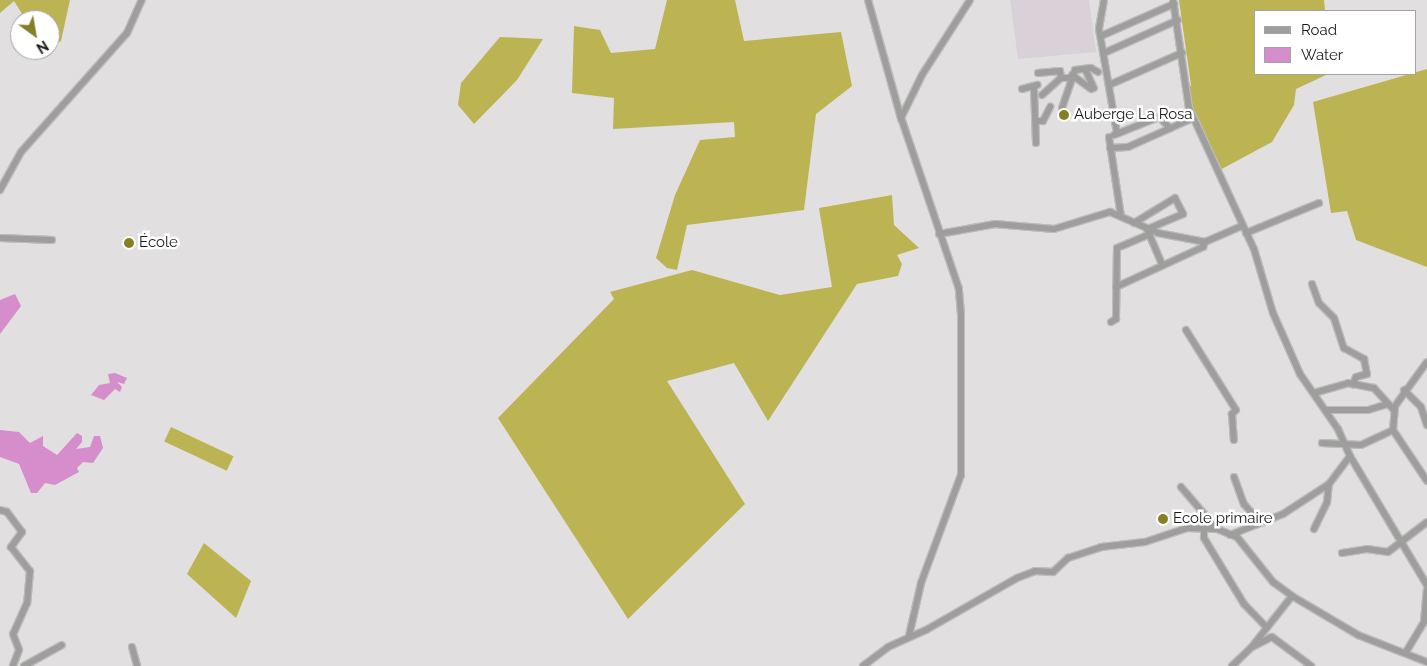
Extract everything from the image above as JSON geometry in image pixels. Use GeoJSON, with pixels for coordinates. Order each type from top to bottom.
{"type":"FeatureCollection","features":[{"type":"Feature","properties":{"kind":"street"},"geometry":{"type":"LineString","coordinates":[[0,190],[21,152],[127,32],[142,0]]}},
{"type":"Feature","properties":{"kind":"street"},"geometry":{"type":"LineString","coordinates":[[868,0],[901,118],[960,299],[959,440],[963,464],[939,543],[921,584],[908,636]]}},
{"type":"Feature","properties":{"kind":"street"},"geometry":{"type":"LineString","coordinates":[[901,118],[922,74],[970,0]]}},
{"type":"Feature","properties":{"kind":"street"},"geometry":{"type":"LineString","coordinates":[[1104,0],[1101,36],[1117,133]]}},
{"type":"Feature","properties":{"kind":"street"},"geometry":{"type":"LineString","coordinates":[[1101,36],[1173,2],[1178,20],[1193,118],[1246,234],[1273,313],[1300,374],[1326,410],[1399,542],[1424,573],[1427,585]]}},
{"type":"Feature","properties":{"kind":"street"},"geometry":{"type":"LineString","coordinates":[[1104,53],[1178,20]]}},
{"type":"Feature","properties":{"kind":"street"},"geometry":{"type":"LineString","coordinates":[[1109,85],[1182,53]]}},
{"type":"Feature","properties":{"kind":"street"},"geometry":{"type":"LineString","coordinates":[[1042,95],[1061,78],[1071,77],[1085,69],[1098,72]]}},
{"type":"Feature","properties":{"kind":"street"},"geometry":{"type":"LineString","coordinates":[[1071,77],[1094,86],[1085,69]]}},
{"type":"Feature","properties":{"kind":"street"},"geometry":{"type":"LineString","coordinates":[[1038,73],[1060,71],[1061,78]]}},
{"type":"Feature","properties":{"kind":"street"},"geometry":{"type":"LineString","coordinates":[[1062,108],[1071,77]]}},
{"type":"Feature","properties":{"kind":"street"},"geometry":{"type":"LineString","coordinates":[[1025,90],[1035,86],[1036,143]]}},
{"type":"Feature","properties":{"kind":"street"},"geometry":{"type":"LineString","coordinates":[[1036,121],[1043,121],[1050,107]]}},
{"type":"Feature","properties":{"kind":"street"},"geometry":{"type":"LineString","coordinates":[[1121,216],[1108,137],[1158,117],[1170,128]]}},
{"type":"Feature","properties":{"kind":"street"},"geometry":{"type":"LineString","coordinates":[[1110,148],[1128,147],[1193,118]]}},
{"type":"Feature","properties":{"kind":"street"},"geometry":{"type":"LineString","coordinates":[[1111,322],[1116,319],[1116,248],[1183,214],[1175,198],[1134,222]]}},
{"type":"Feature","properties":{"kind":"street"},"geometry":{"type":"LineString","coordinates":[[1246,234],[1319,203]]}},
{"type":"Feature","properties":{"kind":"street"},"geometry":{"type":"LineString","coordinates":[[939,234],[995,224],[1041,231],[1110,212],[1134,222],[1149,231],[1205,242],[1242,226]]}},
{"type":"Feature","properties":{"kind":"street"},"geometry":{"type":"LineString","coordinates":[[1149,231],[1162,265]]}},
{"type":"Feature","properties":{"kind":"street"},"geometry":{"type":"LineString","coordinates":[[0,238],[52,240]]}},
{"type":"Feature","properties":{"kind":"street"},"geometry":{"type":"LineString","coordinates":[[1116,287],[1203,247],[1205,242]]}},
{"type":"Feature","properties":{"kind":"street"},"geometry":{"type":"LineString","coordinates":[[1312,284],[1320,303],[1334,318],[1344,348],[1364,358],[1368,371],[1356,377],[1353,384]]}},
{"type":"Feature","properties":{"kind":"street"},"geometry":{"type":"LineString","coordinates":[[1186,330],[1236,410],[1232,414],[1234,440]]}},
{"type":"Feature","properties":{"kind":"street"},"geometry":{"type":"LineString","coordinates":[[1427,362],[1404,390],[1394,410],[1393,430],[1427,480]]}},
{"type":"Feature","properties":{"kind":"street"},"geometry":{"type":"LineString","coordinates":[[1314,393],[1353,384],[1376,389],[1394,410]]}},
{"type":"Feature","properties":{"kind":"street"},"geometry":{"type":"LineString","coordinates":[[1404,390],[1421,407],[1427,425]]}},
{"type":"Feature","properties":{"kind":"street"},"geometry":{"type":"LineString","coordinates":[[1326,410],[1368,410],[1388,404]]}},
{"type":"Feature","properties":{"kind":"street"},"geometry":{"type":"LineString","coordinates":[[1322,443],[1366,444],[1393,430]]}},
{"type":"Feature","properties":{"kind":"street"},"geometry":{"type":"LineString","coordinates":[[1230,535],[1259,521],[1282,514],[1329,484],[1350,456]]}},
{"type":"Feature","properties":{"kind":"street"},"geometry":{"type":"LineString","coordinates":[[1234,477],[1244,504],[1259,521]]}},
{"type":"Feature","properties":{"kind":"street"},"geometry":{"type":"LineString","coordinates":[[1314,529],[1327,502],[1329,484]]}},
{"type":"Feature","properties":{"kind":"street"},"geometry":{"type":"LineString","coordinates":[[1181,487],[1217,529],[1241,542],[1273,582],[1292,596],[1358,635],[1406,652],[1427,662]]}},
{"type":"Feature","properties":{"kind":"street"},"geometry":{"type":"LineString","coordinates":[[0,510],[7,512],[22,532],[11,547],[30,572],[25,610],[13,634],[20,650],[13,666]]}},
{"type":"Feature","properties":{"kind":"street"},"geometry":{"type":"LineString","coordinates":[[1342,553],[1370,549],[1382,554],[1427,522]]}},
{"type":"Feature","properties":{"kind":"street"},"geometry":{"type":"LineString","coordinates":[[863,666],[908,636],[926,630],[1017,578],[1035,571],[1053,572],[1068,558],[1112,545],[1145,542],[1176,530],[1217,529]]}},
{"type":"Feature","properties":{"kind":"street"},"geometry":{"type":"LineString","coordinates":[[1204,530],[1204,538],[1244,604],[1266,628]]}},
{"type":"Feature","properties":{"kind":"street"},"geometry":{"type":"LineString","coordinates":[[1406,652],[1424,622],[1427,590]]}},
{"type":"Feature","properties":{"kind":"street"},"geometry":{"type":"LineString","coordinates":[[1232,666],[1252,646],[1292,596]]}},
{"type":"Feature","properties":{"kind":"street"},"geometry":{"type":"LineString","coordinates":[[1252,646],[1272,637],[1311,666]]}},
{"type":"Feature","properties":{"kind":"street"},"geometry":{"type":"LineString","coordinates":[[24,666],[62,645]]}},
{"type":"Feature","properties":{"kind":"street"},"geometry":{"type":"LineString","coordinates":[[132,647],[137,666]]}},
{"type":"Feature","properties":{"kind":"shaded area"},"geometry":{"type":"Polygon","coordinates":[[[0,0],[70,0],[60,42],[60,10],[20,10],[14,1],[0,13],[0,0]]]}},
{"type":"Feature","properties":{"kind":"shaded area"},"geometry":{"type":"Polygon","coordinates":[[[667,0],[735,0],[744,41],[841,32],[852,86],[816,114],[804,210],[687,225],[677,270],[667,268],[656,258],[675,195],[700,140],[735,137],[734,122],[613,129],[614,98],[572,93],[574,26],[600,30],[611,53],[655,49],[667,0]]]}},
{"type":"Feature","properties":{"kind":"shaded area"},"geometry":{"type":"Polygon","coordinates":[[[1010,0],[1089,0],[1096,52],[1018,59],[1010,0]]]}},
{"type":"Feature","properties":{"kind":"shaded area"},"geometry":{"type":"Polygon","coordinates":[[[1179,0],[1324,0],[1325,10],[1254,10],[1254,75],[1326,75],[1296,89],[1294,105],[1272,142],[1218,171],[1189,108],[1186,92],[1191,85],[1179,0]]]}},
{"type":"Feature","properties":{"kind":"shaded area"},"geometry":{"type":"Polygon","coordinates":[[[500,37],[543,39],[517,80],[474,124],[458,105],[461,83],[500,37]]]}},
{"type":"Feature","properties":{"kind":"shaded area"},"geometry":{"type":"Polygon","coordinates":[[[1427,69],[1427,267],[1356,240],[1347,211],[1331,213],[1313,102],[1406,75],[1417,75],[1417,72],[1427,69]]]}},
{"type":"Feature","properties":{"kind":"shaded area"},"geometry":{"type":"Polygon","coordinates":[[[892,195],[894,225],[919,248],[897,255],[902,264],[898,276],[857,284],[768,421],[734,363],[667,381],[745,504],[628,619],[498,418],[614,299],[610,292],[692,270],[780,295],[832,287],[819,208],[892,195]]]}},
{"type":"Feature","properties":{"kind":"shaded area"},"geometry":{"type":"Polygon","coordinates":[[[171,427],[234,456],[227,471],[164,442],[171,427]]]}},
{"type":"Feature","properties":{"kind":"shaded area"},"geometry":{"type":"Polygon","coordinates":[[[204,543],[251,581],[236,618],[187,574],[204,543]]]}},
{"type":"Feature","properties":{"kind":"water"},"geometry":{"type":"Polygon","coordinates":[[[15,294],[21,306],[0,334],[0,300],[15,294]]]}},
{"type":"Feature","properties":{"kind":"water"},"geometry":{"type":"Polygon","coordinates":[[[115,373],[127,378],[124,384],[117,382],[122,387],[120,392],[115,389],[104,400],[91,395],[99,385],[110,383],[108,374],[115,373]]]}},
{"type":"Feature","properties":{"kind":"water"},"geometry":{"type":"Polygon","coordinates":[[[0,430],[19,432],[30,443],[43,436],[43,446],[57,455],[77,433],[82,436],[82,442],[76,449],[90,447],[94,436],[100,436],[103,448],[93,463],[83,462],[77,468],[79,472],[55,485],[45,483],[37,493],[31,493],[19,464],[0,457],[0,430]]]}},
{"type":"Feature","properties":{"kind":"place","name":"Auberge La Rosa"},"geometry":{"type":"Point","coordinates":[1064,115]}},
{"type":"Feature","properties":{"kind":"place","name":"École"},"geometry":{"type":"Point","coordinates":[129,243]}},
{"type":"Feature","properties":{"kind":"place","name":"Ecole primaire"},"geometry":{"type":"Point","coordinates":[1163,519]}}]}
